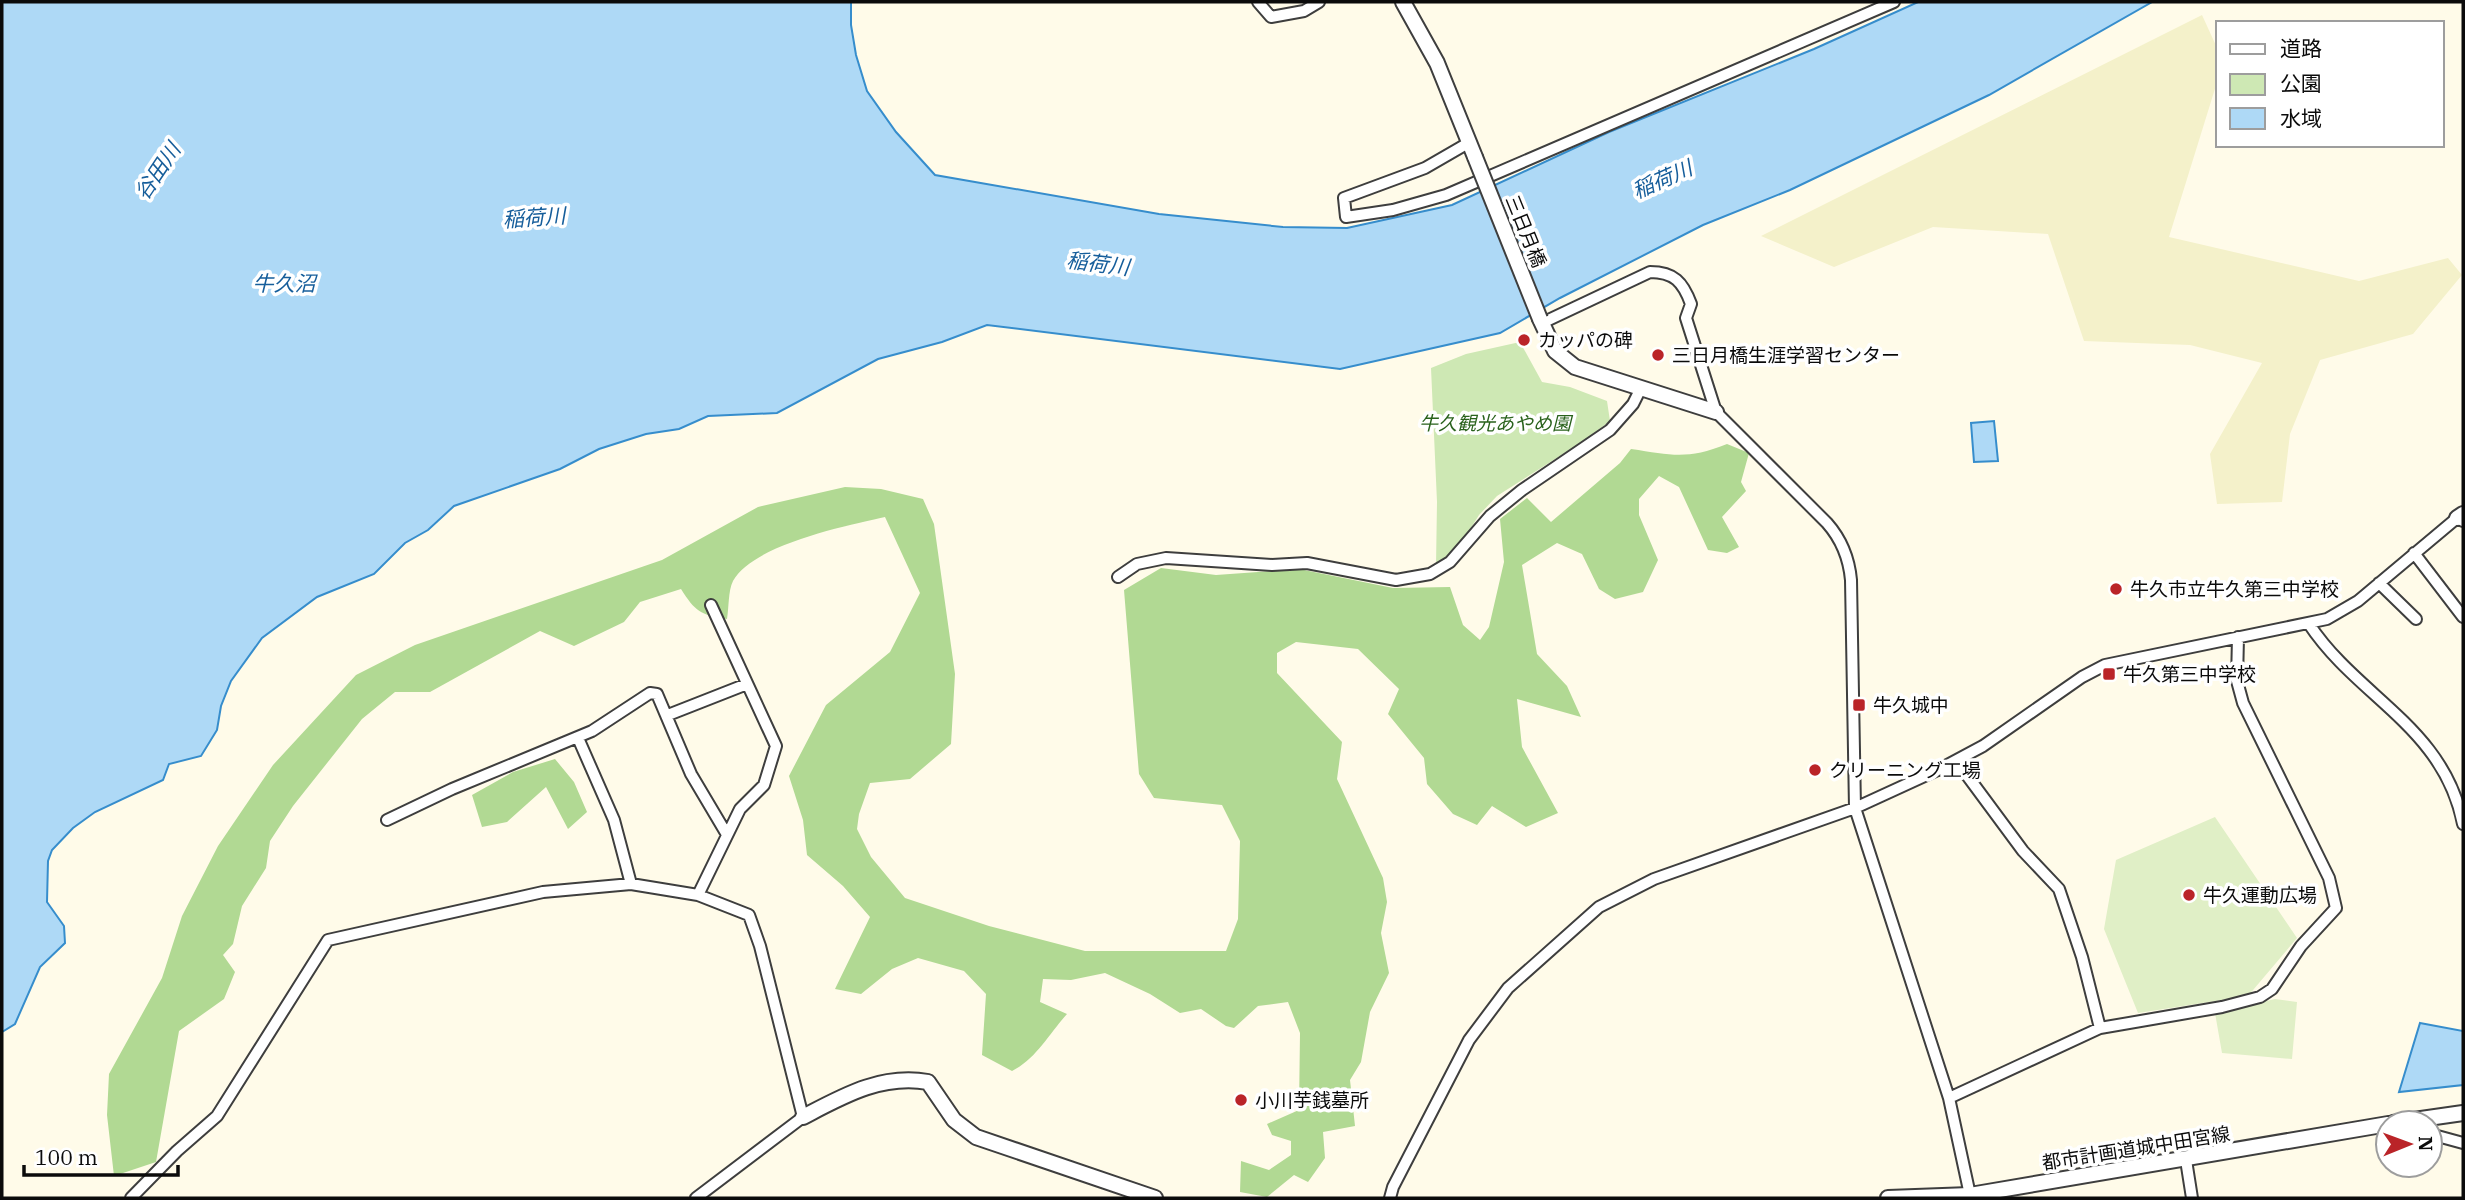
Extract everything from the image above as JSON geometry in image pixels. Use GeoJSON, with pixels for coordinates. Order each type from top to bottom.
{"type":"FeatureCollection","features":[{"type":"Feature","properties":{"kind":"street"},"geometry":{"type":"LineString","coordinates":[[1258,2],[1271,17],[1304,11],[1320,2]]}},
{"type":"Feature","properties":{"kind":"street","name":"三日月橋"},"geometry":{"type":"LineString","coordinates":[[1403,2],[1437,63],[1555,351],[1575,367],[1716,412]]}},
{"type":"Feature","properties":{"kind":"street"},"geometry":{"type":"LineString","coordinates":[[1470,142],[1425,168],[1344,198],[1346,217],[1393,210],[1446,195],[1894,2]]}},
{"type":"Feature","properties":{"kind":"street"},"geometry":{"type":"LineString","coordinates":[[1541,321],[1650,272],[1666,272],[1686,289],[1691,304],[1686,318],[1716,412],[1827,523],[1847,556],[1851,580],[1855,808],[1949,1098],[1970,1196]]}},
{"type":"Feature","properties":{"kind":"street"},"geometry":{"type":"LineString","coordinates":[[1118,577],[1137,564],[1166,558],[1272,565],[1307,563],[1396,580],[1430,573],[1450,562],[1490,516],[1522,490],[1610,430],[1633,404],[1641,388]]}},
{"type":"Feature","properties":{"kind":"street"},"geometry":{"type":"LineString","coordinates":[[1390,1198],[1393,1187],[1469,1040],[1508,988],[1599,907],[1654,879],[1855,808],[1940,769],[1983,746],[2059,692],[2105,665],[2309,624],[2341,612],[2461,518]]}},
{"type":"Feature","properties":{"kind":"street"},"geometry":{"type":"LineString","coordinates":[[2414,553],[2463,617]]}},
{"type":"Feature","properties":{"kind":"street"},"geometry":{"type":"LineString","coordinates":[[2379,583],[2416,620]]}},
{"type":"Feature","properties":{"kind":"street"},"geometry":{"type":"LineString","coordinates":[[698,895],[740,809],[764,785],[776,746],[711,605]]}},
{"type":"Feature","properties":{"kind":"street"},"geometry":{"type":"LineString","coordinates":[[2309,624],[2327,651],[2427,743],[2458,797],[2463,824]]}},
{"type":"Feature","properties":{"kind":"street"},"geometry":{"type":"LineString","coordinates":[[1949,1098],[2100,1028],[2222,1007],[2260,997],[2272,989],[2301,946],[2336,908],[2329,878],[2243,703],[2237,681],[2238,637]]}},
{"type":"Feature","properties":{"kind":"street"},"geometry":{"type":"LineString","coordinates":[[668,715],[747,684]]}},
{"type":"Feature","properties":{"kind":"street"},"geometry":{"type":"LineString","coordinates":[[387,820],[452,789],[578,738],[650,693],[657,694],[691,774],[726,833]]}},
{"type":"Feature","properties":{"kind":"street"},"geometry":{"type":"LineString","coordinates":[[578,738],[614,820],[631,884]]}},
{"type":"Feature","properties":{"kind":"street"},"geometry":{"type":"LineString","coordinates":[[1940,769],[1966,774],[2023,851],[2059,889],[2082,957],[2100,1028]]}},
{"type":"Feature","properties":{"kind":"street"},"geometry":{"type":"LineString","coordinates":[[131,1198],[177,1151],[217,1116],[328,940],[543,892],[631,884],[698,895],[749,915],[760,946],[803,1117]]}},
{"type":"Feature","properties":{"kind":"street"},"geometry":{"type":"LineString","coordinates":[[696,1198],[803,1117],[849,1093],[880,1083],[911,1079],[928,1082],[954,1120],[976,1137],[1155,1198]]}},
{"type":"Feature","properties":{"kind":"street","name":"都市計画道城中田宮線"},"geometry":{"type":"LineString","coordinates":[[2444,1116],[2463,1113]]}},
{"type":"Feature","properties":{"kind":"street","name":"都市計画道城中田宮線"},"geometry":{"type":"LineString","coordinates":[[1888,1198],[1970,1196],[2374,1126]]}},
{"type":"Feature","properties":{"kind":"street"},"geometry":{"type":"LineString","coordinates":[[2444,1138],[2463,1143]]}},
{"type":"Feature","properties":{"kind":"street"},"geometry":{"type":"LineString","coordinates":[[2186,1160],[2192,1198]]}},
{"type":"Feature","properties":{"kind":"shaded area"},"geometry":{"type":"Polygon","coordinates":[[[2202,15],[2216,46],[2216,85],[2169,237],[2359,281],[2448,258],[2462,275],[2413,334],[2320,360],[2290,434],[2282,502],[2217,504],[2210,454],[2262,363],[2190,345],[2084,341],[2048,234],[1933,227],[1834,267],[1761,236],[2202,15]]]}},
{"type":"Feature","properties":{"kind":"green space","name":"牛久観光あやめ園"},"geometry":{"type":"Polygon","coordinates":[[[1520,342],[1542,382],[1570,387],[1607,401],[1610,421],[1497,496],[1479,515],[1461,544],[1436,566],[1437,502],[1431,368],[1466,354],[1520,342]]]}},
{"type":"Feature","properties":{"kind":"green space"},"geometry":{"type":"Polygon","coordinates":[[[1727,444],[1749,453],[1741,482],[1746,491],[1722,517],[1739,547],[1727,553],[1708,550],[1679,487],[1659,476],[1639,499],[1639,515],[1658,560],[1643,592],[1615,599],[1599,589],[1582,554],[1557,543],[1522,565],[1537,654],[1567,686],[1581,717],[1517,699],[1522,747],[1558,813],[1526,827],[1492,806],[1477,825],[1453,814],[1427,784],[1424,758],[1388,714],[1399,689],[1358,649],[1296,642],[1277,653],[1277,673],[1342,742],[1337,779],[1383,878],[1387,902],[1381,933],[1389,973],[1370,1012],[1361,1062],[1350,1080],[1355,1126],[1323,1132],[1325,1158],[1308,1182],[1294,1175],[1267,1197],[1240,1192],[1241,1161],[1269,1170],[1291,1155],[1291,1141],[1272,1135],[1267,1124],[1299,1110],[1300,1033],[1288,1002],[1258,1006],[1234,1028],[1226,1026],[1201,1009],[1180,1013],[1150,994],[1105,973],[1071,980],[1043,979],[1040,1002],[1067,1014],[1035,1053],[1012,1071],[982,1055],[986,994],[964,971],[918,958],[892,969],[861,994],[835,989],[870,917],[843,886],[807,855],[803,820],[789,776],[826,705],[890,652],[920,593],[885,517],[802,538],[760,557],[744,568],[733,581],[727,619],[699,611],[681,589],[640,602],[624,622],[574,646],[540,631],[430,692],[395,692],[362,719],[293,806],[270,841],[266,868],[242,906],[233,944],[223,955],[235,972],[224,999],[179,1031],[156,1162],[114,1176],[107,1115],[109,1074],[162,978],[182,916],[218,846],[273,765],[356,675],[415,645],[662,560],[758,507],[845,487],[881,489],[923,499],[934,524],[955,674],[951,744],[910,779],[870,783],[859,814],[857,829],[871,857],[905,898],[989,926],[1085,951],[1226,951],[1238,919],[1240,841],[1222,805],[1154,798],[1139,774],[1124,590],[1161,568],[1216,575],[1299,569],[1393,588],[1450,587],[1463,625],[1480,640],[1489,627],[1504,562],[1500,519],[1527,498],[1551,522],[1620,463],[1631,449],[1679,455],[1727,444]]]}},
{"type":"Feature","properties":{"kind":"green space"},"geometry":{"type":"Polygon","coordinates":[[[555,759],[574,782],[587,812],[568,829],[546,787],[507,822],[482,827],[472,795],[513,772],[555,759]]]}},
{"type":"Feature","properties":{"kind":"green space","name":"牛久運動広場"},"geometry":{"type":"Polygon","coordinates":[[[2215,817],[2297,938],[2248,996],[2138,1013],[2104,929],[2116,860],[2215,817]]]}},
{"type":"Feature","properties":{"kind":"green space"},"geometry":{"type":"Polygon","coordinates":[[[2275,999],[2297,1002],[2292,1059],[2222,1053],[2215,1013],[2275,999]]]}},
{"type":"Feature","properties":{"kind":"water","name":"牛久沼"},"geometry":{"type":"Polygon","coordinates":[[[2,2],[851,2],[851,25],[856,55],[867,91],[896,132],[935,175],[1159,214],[1283,227],[1347,228],[1452,205],[1609,132],[1814,49],[1918,2],[2152,2],[1989,95],[1790,190],[1703,225],[1560,298],[1500,333],[1340,369],[987,325],[942,342],[878,359],[777,413],[708,416],[679,429],[646,434],[599,449],[560,469],[454,506],[428,530],[405,543],[374,574],[317,597],[262,638],[231,681],[221,706],[217,730],[201,756],[169,764],[163,780],[95,812],[73,828],[52,850],[48,861],[47,902],[64,926],[65,943],[40,967],[15,1024],[2,1032],[2,2]]]}},
{"type":"Feature","properties":{"kind":"water"},"geometry":{"type":"Polygon","coordinates":[[[1994,421],[1998,461],[1974,462],[1971,423],[1994,421]]]}},
{"type":"Feature","properties":{"kind":"water"},"geometry":{"type":"Polygon","coordinates":[[[2420,1023],[2463,1031],[2463,1085],[2399,1092],[2420,1023]]]}},
{"type":"Feature","properties":{"kind":"place","name":"カッパの碑"},"geometry":{"type":"Point","coordinates":[1524,340]}},
{"type":"Feature","properties":{"kind":"place","name":"三日月橋生涯学習センター"},"geometry":{"type":"Point","coordinates":[1658,355]}},
{"type":"Feature","properties":{"kind":"place","name":"牛久市立牛久第三中学校"},"geometry":{"type":"Point","coordinates":[2116,589]}},
{"type":"Feature","properties":{"kind":"place","name":"牛久第三中学校"},"geometry":{"type":"Point","coordinates":[2109,674]}},
{"type":"Feature","properties":{"kind":"place","name":"牛久城中"},"geometry":{"type":"Point","coordinates":[1859,705]}},
{"type":"Feature","properties":{"kind":"place","name":"クリーニング工場"},"geometry":{"type":"Point","coordinates":[1815,770]}},
{"type":"Feature","properties":{"kind":"place","name":"牛久運動広場"},"geometry":{"type":"Point","coordinates":[2189,895]}},
{"type":"Feature","properties":{"kind":"place","name":"小川芋銭墓所"},"geometry":{"type":"Point","coordinates":[1241,1100]}},
{"type":"Feature","properties":{"kind":"water label","name":"谷田川"},"geometry":{"type":"Point","coordinates":[157,171]}},
{"type":"Feature","properties":{"kind":"water label","name":"稲荷川"},"geometry":{"type":"Point","coordinates":[1662,179]}},
{"type":"Feature","properties":{"kind":"water label","name":"稲荷川"},"geometry":{"type":"Point","coordinates":[534,217]}},
{"type":"Feature","properties":{"kind":"water label","name":"稲荷川"},"geometry":{"type":"Point","coordinates":[1098,263]}}]}
